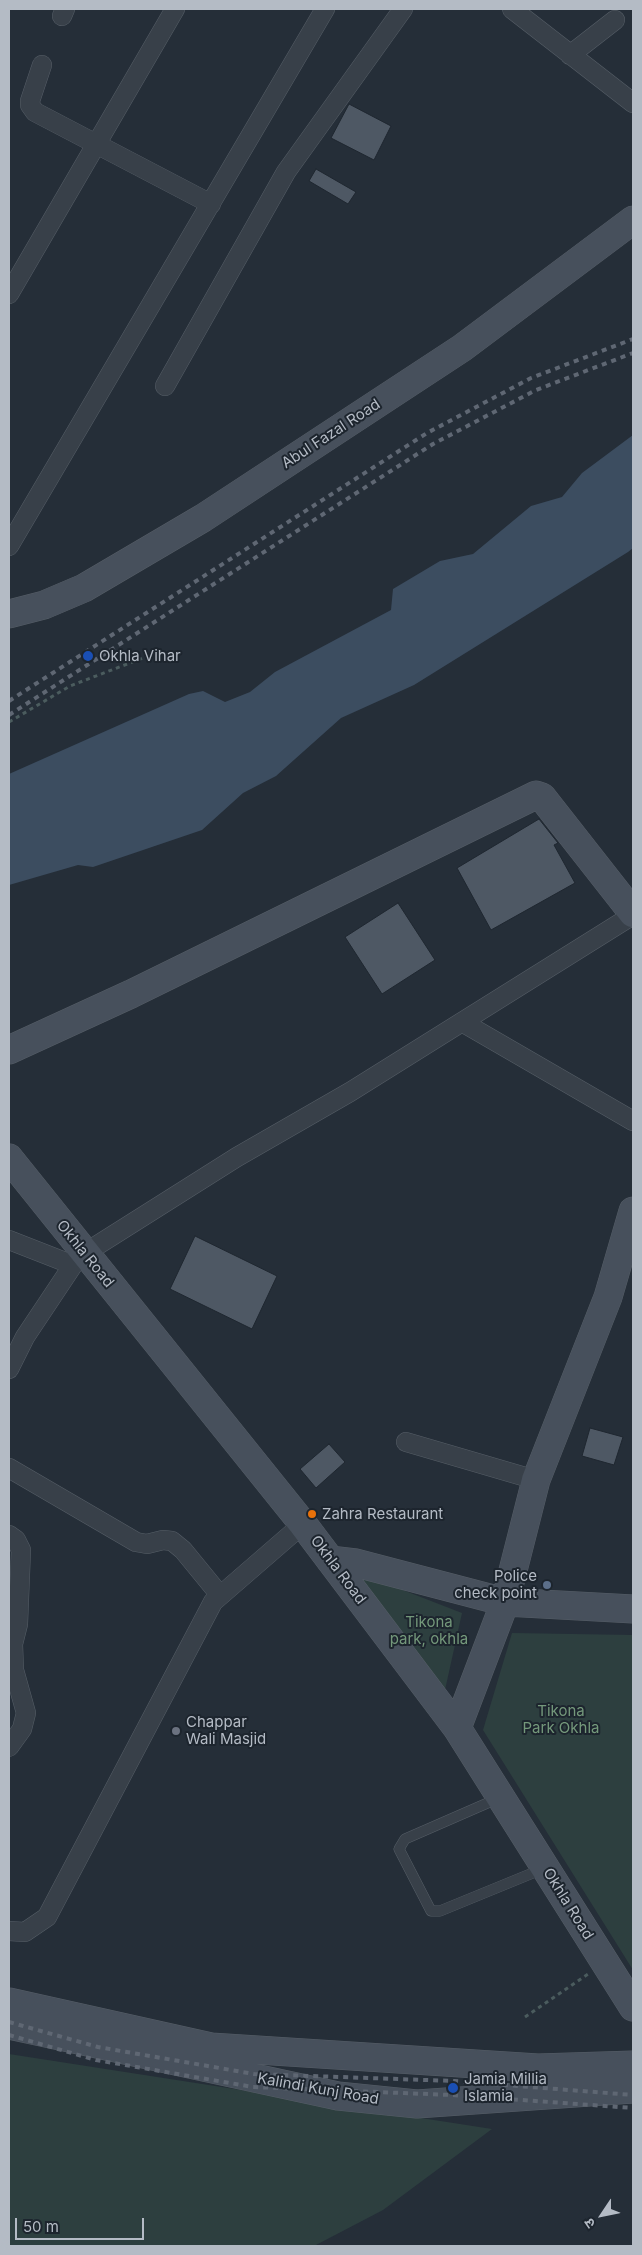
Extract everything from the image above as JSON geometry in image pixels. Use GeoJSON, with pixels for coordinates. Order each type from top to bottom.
{"type":"FeatureCollection","features":[{"type":"Feature","properties":{"kind":"street"},"geometry":{"type":"LineString","coordinates":[[9,294],[175,9]]}},
{"type":"Feature","properties":{"kind":"street"},"geometry":{"type":"LineString","coordinates":[[9,546],[325,9]]}},
{"type":"Feature","properties":{"kind":"street"},"geometry":{"type":"LineString","coordinates":[[166,386],[286,172],[403,9]]}},
{"type":"Feature","properties":{"kind":"street"},"geometry":{"type":"LineString","coordinates":[[512,9],[633,103]]}},
{"type":"Feature","properties":{"kind":"street"},"geometry":{"type":"LineString","coordinates":[[570,55],[615,20]]}},
{"type":"Feature","properties":{"kind":"street"},"geometry":{"type":"LineString","coordinates":[[42,65],[30,101],[32,109],[211,204]]}},
{"type":"Feature","properties":{"kind":"street","name":"Abul Fazal Road"},"geometry":{"type":"LineString","coordinates":[[9,614],[44,605],[84,588],[203,518],[462,348],[633,220]]}},
{"type":"Feature","properties":{"kind":"street"},"geometry":{"type":"LineString","coordinates":[[9,1050],[131,994],[536,795],[542,797],[633,914],[350,1092],[237,1157],[79,1259],[25,1337],[9,1369]]}},
{"type":"Feature","properties":{"kind":"street"},"geometry":{"type":"LineString","coordinates":[[462,1022],[633,1121]]}},
{"type":"Feature","properties":{"kind":"street","name":"Okhla Road"},"geometry":{"type":"LineString","coordinates":[[9,1158],[79,1259],[303,1524],[458,1728],[633,2007]]}},
{"type":"Feature","properties":{"kind":"street"},"geometry":{"type":"LineString","coordinates":[[458,1728],[505,1602],[536,1480],[608,1298],[633,1211]]}},
{"type":"Feature","properties":{"kind":"street"},"geometry":{"type":"LineString","coordinates":[[9,1240],[79,1259]]}},
{"type":"Feature","properties":{"kind":"street"},"geometry":{"type":"LineString","coordinates":[[406,1442],[536,1480]]}},
{"type":"Feature","properties":{"kind":"street"},"geometry":{"type":"LineString","coordinates":[[9,1468],[136,1542],[147,1544],[162,1540],[172,1541],[183,1550],[219,1594]]}},
{"type":"Feature","properties":{"kind":"street"},"geometry":{"type":"LineString","coordinates":[[9,1931],[25,1932],[47,1917],[202,1619],[219,1594],[303,1524]]}},
{"type":"Feature","properties":{"kind":"street"},"geometry":{"type":"LineString","coordinates":[[9,1535],[18,1544],[21,1557],[18,1624],[14,1644],[14,1670],[26,1714],[22,1729],[9,1747]]}},
{"type":"Feature","properties":{"kind":"street"},"geometry":{"type":"LineString","coordinates":[[330,1560],[356,1563],[505,1602],[633,1609]]}},
{"type":"Feature","properties":{"kind":"street","name":"Kalindi Kunj Road"},"geometry":{"type":"LineString","coordinates":[[9,2002],[211,2047],[538,2068],[633,2065]]}},
{"type":"Feature","properties":{"kind":"street","name":"Kalindi Kunj Road"},"geometry":{"type":"LineString","coordinates":[[9,2024],[338,2096],[417,2104],[633,2089]]}},
{"type":"Feature","properties":{"kind":"lane"},"geometry":{"type":"LineString","coordinates":[[501,1798],[405,1839],[399,1849],[431,1911],[440,1911],[546,1868]]}},
{"type":"Feature","properties":{"kind":"path"},"geometry":{"type":"LineString","coordinates":[[9,722],[70,686],[148,656]]}},
{"type":"Feature","properties":{"kind":"path"},"geometry":{"type":"LineString","coordinates":[[524,2017],[605,1962]]}},
{"type":"Feature","properties":{"kind":"green space","name":"Tikona park, okhla"},"geometry":{"type":"Polygon","coordinates":[[[364,1575],[462,1613],[445,1690],[357,1592],[364,1575]]]}},
{"type":"Feature","properties":{"kind":"green space","name":"Tikona Park Okhla"},"geometry":{"type":"Polygon","coordinates":[[[512,1633],[633,1635],[633,1970],[483,1730],[512,1633]]]}},
{"type":"Feature","properties":{"kind":"green space"},"geometry":{"type":"Polygon","coordinates":[[[9,2054],[492,2129],[383,2210],[314,2246],[9,2246],[9,2054]]]}},
{"type":"Feature","properties":{"kind":"water"},"geometry":{"type":"Polygon","coordinates":[[[633,435],[633,548],[628,552],[414,685],[341,718],[276,776],[243,793],[202,830],[93,867],[78,865],[9,885],[9,774],[189,694],[203,691],[225,702],[250,692],[275,672],[391,610],[393,589],[440,561],[473,554],[531,506],[562,497],[582,473],[633,435]]]}},
{"type":"Feature","properties":{"kind":"building"},"geometry":{"type":"Polygon","coordinates":[[[349,104],[391,126],[374,160],[331,138],[349,104]]]}},
{"type":"Feature","properties":{"kind":"building"},"geometry":{"type":"Polygon","coordinates":[[[316,169],[356,192],[348,204],[309,181],[316,169]]]}},
{"type":"Feature","properties":{"kind":"building"},"geometry":{"type":"Polygon","coordinates":[[[539,819],[558,843],[554,845],[575,883],[491,930],[457,868],[539,819]]]}},
{"type":"Feature","properties":{"kind":"building"},"geometry":{"type":"Polygon","coordinates":[[[398,903],[435,960],[382,994],[345,937],[398,903]]]}},
{"type":"Feature","properties":{"kind":"building"},"geometry":{"type":"Polygon","coordinates":[[[195,1236],[277,1276],[252,1329],[170,1289],[195,1236]]]}},
{"type":"Feature","properties":{"kind":"building"},"geometry":{"type":"Polygon","coordinates":[[[590,1428],[623,1437],[614,1465],[582,1456],[590,1428]]]}},
{"type":"Feature","properties":{"kind":"building"},"geometry":{"type":"Polygon","coordinates":[[[329,1444],[345,1462],[316,1488],[300,1469],[329,1444]]]}},
{"type":"Feature","properties":{"kind":"railway"},"geometry":{"type":"LineString","coordinates":[[9,701],[427,433],[531,378],[633,339]]}},
{"type":"Feature","properties":{"kind":"railway"},"geometry":{"type":"LineString","coordinates":[[9,715],[433,444],[536,390],[633,353]]}},
{"type":"Feature","properties":{"kind":"railway"},"geometry":{"type":"LineString","coordinates":[[9,2022],[98,2047],[254,2074],[454,2081],[633,2095]]}},
{"type":"Feature","properties":{"kind":"railway"},"geometry":{"type":"LineString","coordinates":[[9,2035],[96,2060],[253,2087],[452,2095],[633,2108]]}},
{"type":"Feature","properties":{"kind":"place","name":"Okhla Vihar"},"geometry":{"type":"Point","coordinates":[88,656]}},
{"type":"Feature","properties":{"kind":"place","name":"Zahra Restaurant"},"geometry":{"type":"Point","coordinates":[312,1514]}},
{"type":"Feature","properties":{"kind":"place","name":"Police check point"},"geometry":{"type":"Point","coordinates":[547,1585]}},
{"type":"Feature","properties":{"kind":"place","name":"Chappar Wali Masjid"},"geometry":{"type":"Point","coordinates":[176,1731]}},
{"type":"Feature","properties":{"kind":"place","name":"Jamia Millia Islamia"},"geometry":{"type":"Point","coordinates":[453,2088]}}]}
